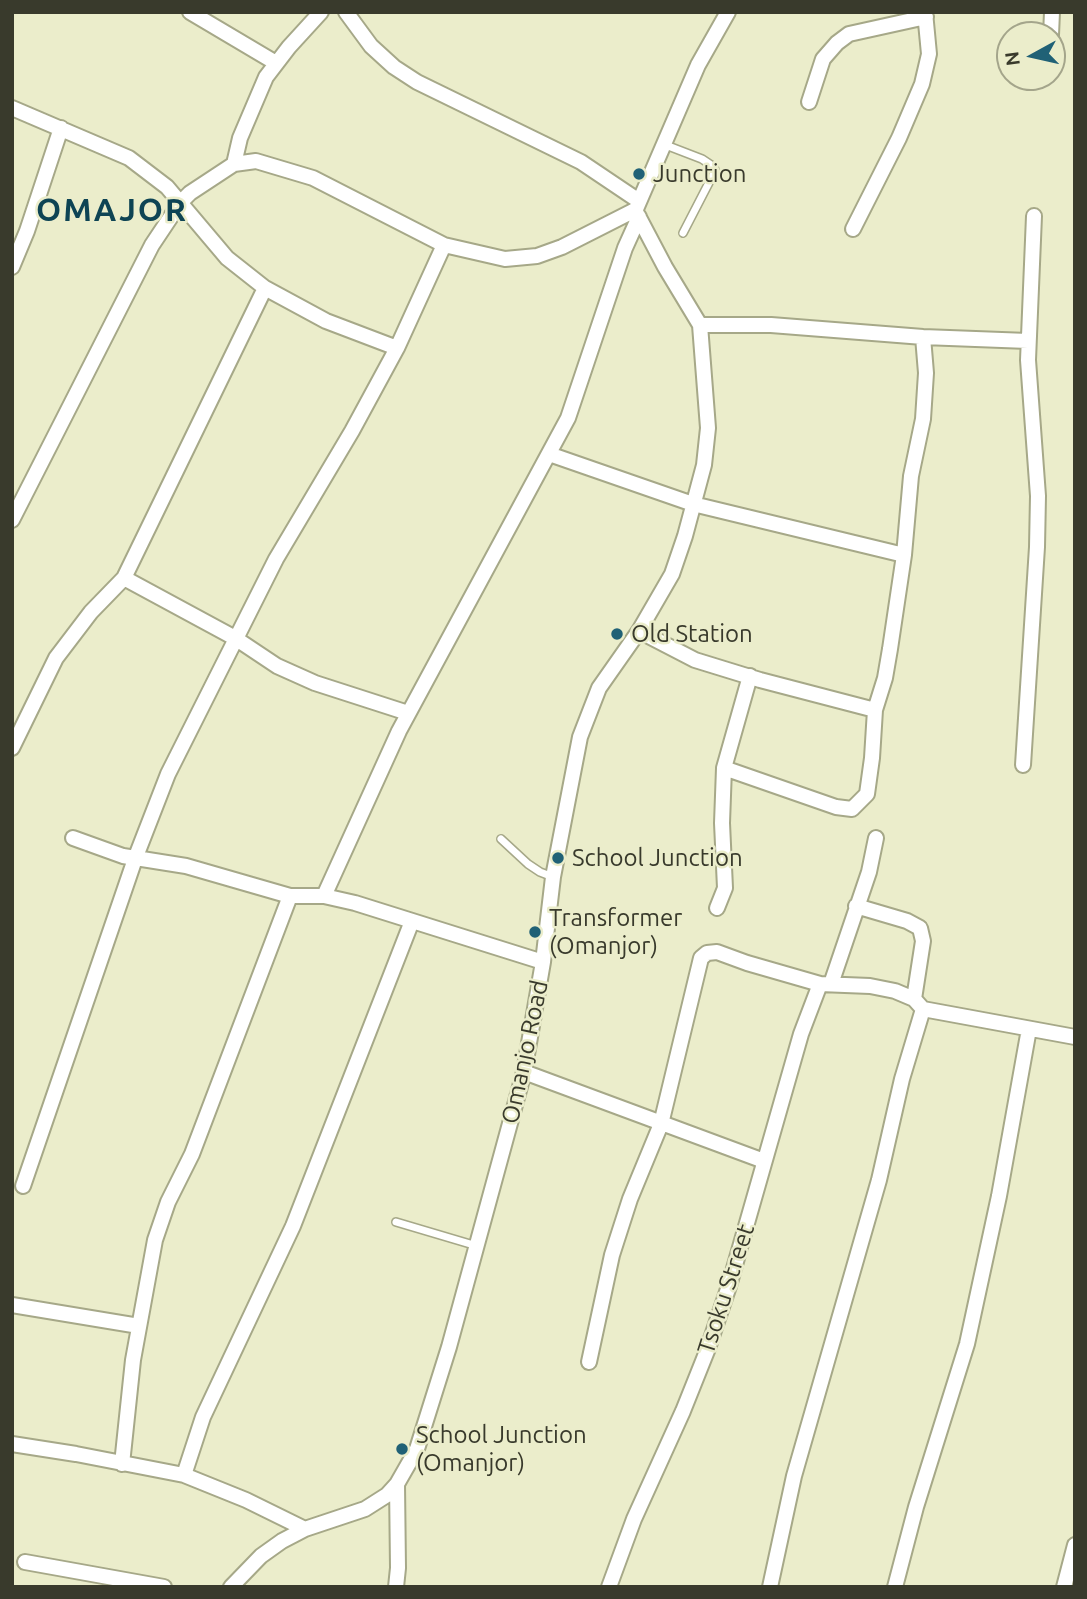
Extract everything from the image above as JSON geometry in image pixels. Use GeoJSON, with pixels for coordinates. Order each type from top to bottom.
{"type":"FeatureCollection","features":[{"type":"Feature","properties":{"kind":"street"},"geometry":{"type":"LineString","coordinates":[[190,12],[276,63]]}},
{"type":"Feature","properties":{"kind":"street"},"geometry":{"type":"LineString","coordinates":[[234,163],[247,121],[266,77],[321,12]]}},
{"type":"Feature","properties":{"kind":"street"},"geometry":{"type":"LineString","coordinates":[[346,12],[371,46],[394,67],[417,82],[581,162],[638,209]]}},
{"type":"Feature","properties":{"kind":"street"},"geometry":{"type":"LineString","coordinates":[[324,896],[408,713],[568,418],[638,209],[663,144],[698,65],[727,12]]}},
{"type":"Feature","properties":{"kind":"street"},"geometry":{"type":"LineString","coordinates":[[809,102],[823,59],[836,43],[849,34],[925,14],[929,54],[922,84],[900,138],[853,229]]}},
{"type":"Feature","properties":{"kind":"street"},"geometry":{"type":"LineString","coordinates":[[12,108],[128,158],[152,174],[227,258],[265,288],[326,321],[397,348]]}},
{"type":"Feature","properties":{"kind":"street"},"geometry":{"type":"LineString","coordinates":[[12,267],[27,231],[61,128]]}},
{"type":"Feature","properties":{"kind":"street"},"geometry":{"type":"LineString","coordinates":[[12,520],[152,245],[180,203],[190,193],[234,163],[256,162],[313,178],[444,245],[505,259],[537,256],[579,239],[638,209]]}},
{"type":"Feature","properties":{"kind":"street","name":"Omanjo Road"},"geometry":{"type":"LineString","coordinates":[[231,1587],[261,1556],[282,1541],[305,1529],[365,1509],[387,1495],[397,1484],[417,1450],[478,1246],[524,1072],[554,877],[580,737],[599,688],[639,631],[671,574],[685,536],[704,465],[708,428],[700,325],[665,267],[638,209]]}},
{"type":"Feature","properties":{"kind":"street"},"geometry":{"type":"LineString","coordinates":[[1023,765],[1038,496],[1028,341],[1034,216]]}},
{"type":"Feature","properties":{"kind":"street"},"geometry":{"type":"LineString","coordinates":[[23,1186],[135,859],[168,774],[235,638],[308,502],[352,431],[397,348],[444,245]]}},
{"type":"Feature","properties":{"kind":"street"},"geometry":{"type":"LineString","coordinates":[[12,748],[56,658],[91,612],[124,578],[265,288]]}},
{"type":"Feature","properties":{"kind":"street"},"geometry":{"type":"LineString","coordinates":[[700,325],[771,326],[923,337],[1028,341]]}},
{"type":"Feature","properties":{"kind":"street"},"geometry":{"type":"LineString","coordinates":[[724,768],[836,807],[852,809],[867,794],[875,710],[885,678],[904,555],[911,477],[923,419],[926,373],[923,337]]}},
{"type":"Feature","properties":{"kind":"street"},"geometry":{"type":"LineString","coordinates":[[549,454],[693,504],[904,555]]}},
{"type":"Feature","properties":{"kind":"street"},"geometry":{"type":"LineString","coordinates":[[124,578],[235,638],[277,666],[315,683],[408,713]]}},
{"type":"Feature","properties":{"kind":"street"},"geometry":{"type":"LineString","coordinates":[[639,631],[695,660],[875,710]]}},
{"type":"Feature","properties":{"kind":"street"},"geometry":{"type":"LineString","coordinates":[[717,908],[725,888],[722,823],[724,768],[750,676]]}},
{"type":"Feature","properties":{"kind":"street"},"geometry":{"type":"LineString","coordinates":[[73,838],[135,859],[186,866],[290,896],[324,896],[412,920],[431,929],[543,962]]}},
{"type":"Feature","properties":{"kind":"street","name":"Tsoku Street"},"geometry":{"type":"LineString","coordinates":[[609,1587],[634,1520],[707,1351],[729,1286],[802,1034],[826,984],[869,872],[876,838]]}},
{"type":"Feature","properties":{"kind":"street"},"geometry":{"type":"LineString","coordinates":[[122,1464],[133,1360],[155,1240],[168,1202],[192,1154],[290,896]]}},
{"type":"Feature","properties":{"kind":"street"},"geometry":{"type":"LineString","coordinates":[[770,1587],[794,1476],[872,1206],[918,1004],[923,941],[920,928],[907,920],[856,906]]}},
{"type":"Feature","properties":{"kind":"street"},"geometry":{"type":"LineString","coordinates":[[184,1475],[203,1417],[293,1226],[412,920]]}},
{"type":"Feature","properties":{"kind":"street"},"geometry":{"type":"LineString","coordinates":[[589,1362],[612,1255],[630,1199],[661,1124],[701,958],[707,953],[717,952],[747,963],[826,984],[870,986],[895,991],[918,1004],[1075,1037]]}},
{"type":"Feature","properties":{"kind":"street"},"geometry":{"type":"LineString","coordinates":[[895,1587],[916,1507],[967,1344],[999,1196],[1029,1029]]}},
{"type":"Feature","properties":{"kind":"street"},"geometry":{"type":"LineString","coordinates":[[524,1072],[764,1161]]}},
{"type":"Feature","properties":{"kind":"street"},"geometry":{"type":"LineString","coordinates":[[12,1305],[139,1326]]}},
{"type":"Feature","properties":{"kind":"street"},"geometry":{"type":"LineString","coordinates":[[12,1444],[184,1475],[246,1500],[305,1529]]}},
{"type":"Feature","properties":{"kind":"street"},"geometry":{"type":"LineString","coordinates":[[396,1587],[397,1484]]}},
{"type":"Feature","properties":{"kind":"street"},"geometry":{"type":"LineString","coordinates":[[1064,1587],[1075,1545]]}},
{"type":"Feature","properties":{"kind":"street"},"geometry":{"type":"LineString","coordinates":[[25,1562],[164,1587]]}},
{"type":"Feature","properties":{"kind":"lane"},"geometry":{"type":"LineString","coordinates":[[663,144],[702,159],[714,167],[715,171],[683,233]]}},
{"type":"Feature","properties":{"kind":"lane"},"geometry":{"type":"LineString","coordinates":[[501,839],[540,873],[554,877]]}},
{"type":"Feature","properties":{"kind":"lane"},"geometry":{"type":"LineString","coordinates":[[396,1222],[478,1246]]}},
{"type":"Feature","properties":{"kind":"place","name":"Junction"},"geometry":{"type":"Point","coordinates":[639,174]}},
{"type":"Feature","properties":{"kind":"place","name":"Old Station"},"geometry":{"type":"Point","coordinates":[617,634]}},
{"type":"Feature","properties":{"kind":"place","name":"School Junction"},"geometry":{"type":"Point","coordinates":[558,858]}},
{"type":"Feature","properties":{"kind":"place","name":"Transformer (Omanjor)"},"geometry":{"type":"Point","coordinates":[535,932]}},
{"type":"Feature","properties":{"kind":"place","name":"School Junction (Omanjor)"},"geometry":{"type":"Point","coordinates":[402,1449]}},
{"type":"Feature","properties":{"kind":"district","name":"OMAJOR"},"geometry":{"type":"Point","coordinates":[112,210]}}]}
